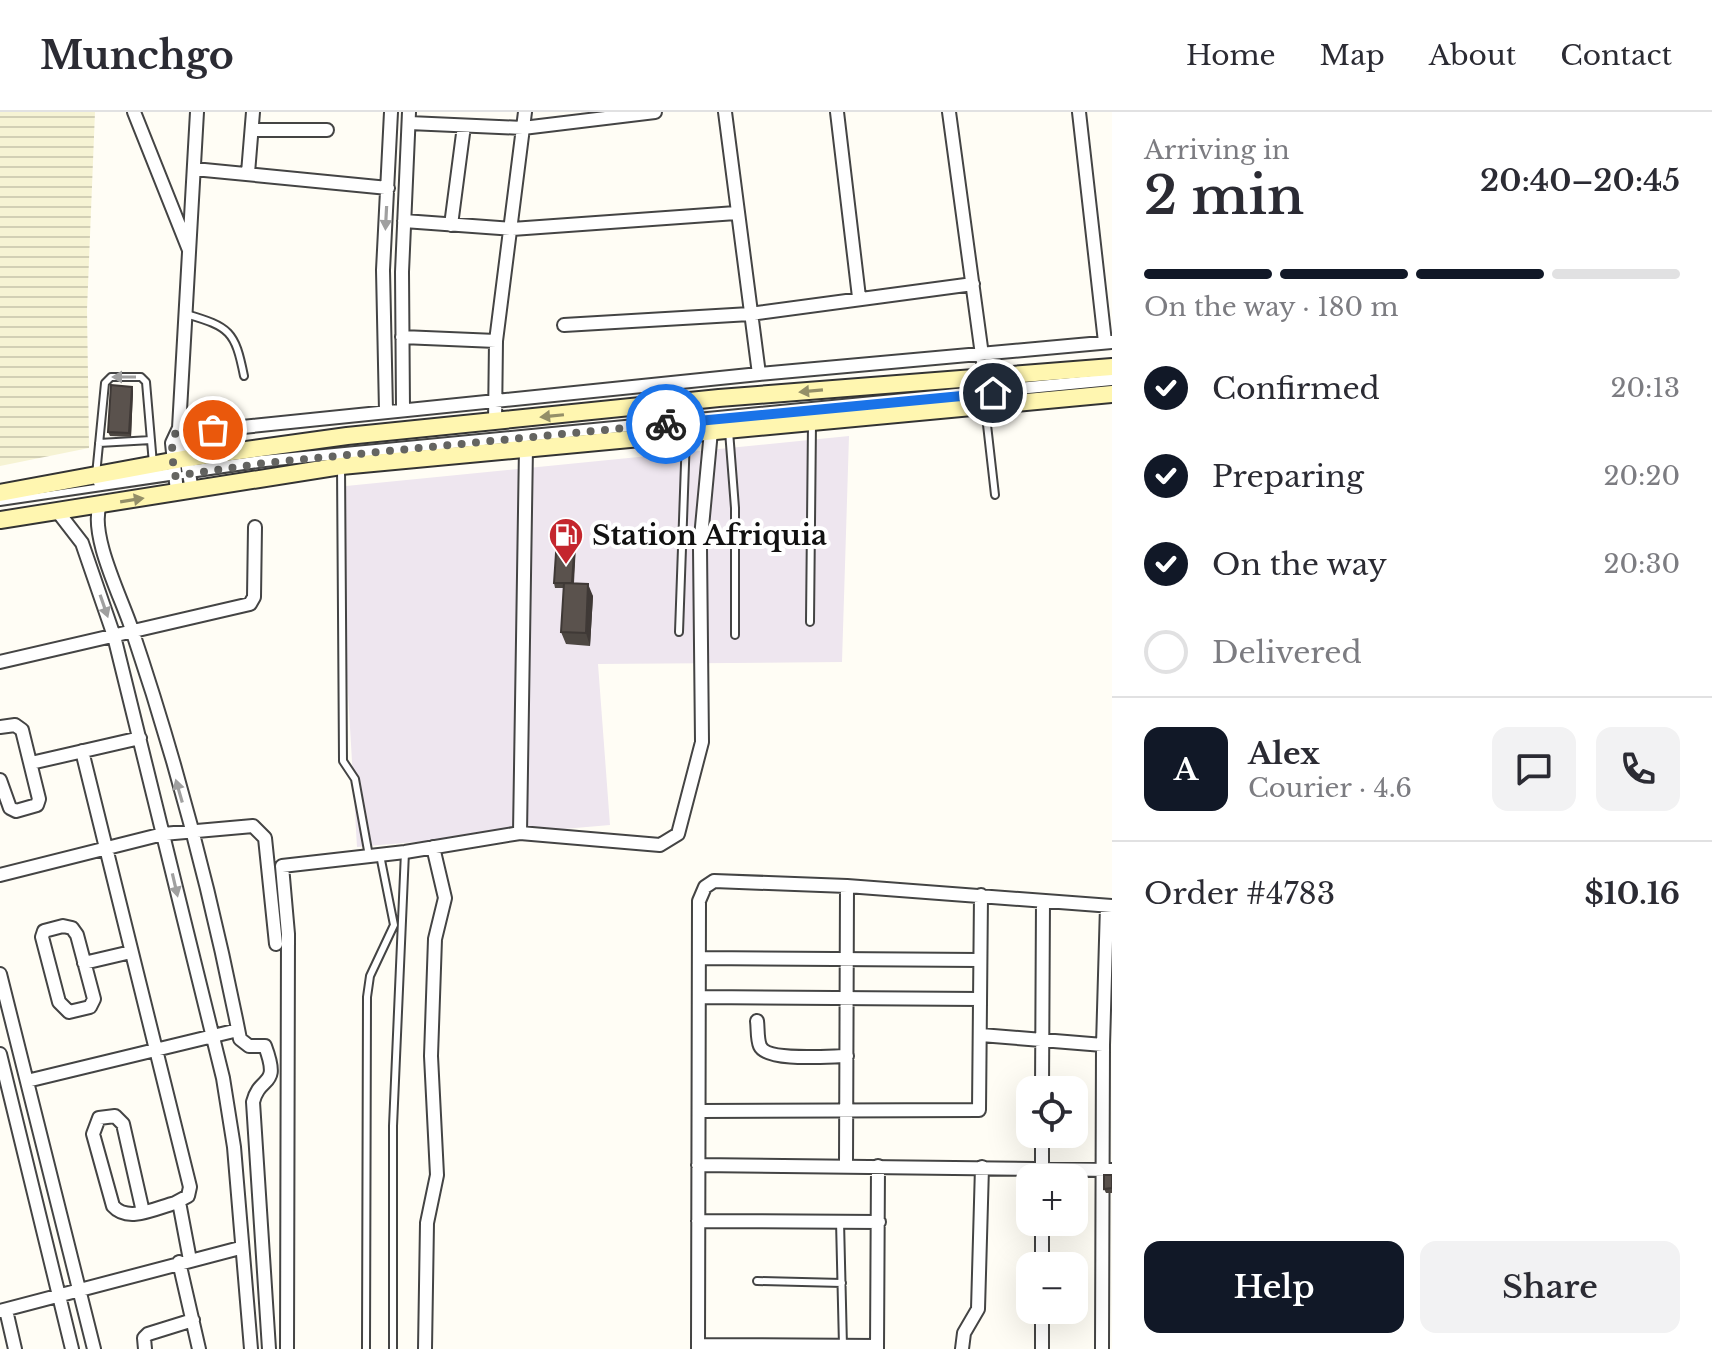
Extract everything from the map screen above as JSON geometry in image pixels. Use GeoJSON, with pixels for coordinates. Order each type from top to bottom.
{"type":"FeatureCollection","features":[{"type":"Feature","properties":{"kind":"main road"},"geometry":{"type":"LineString","coordinates":[[0,520],[100,505],[182,474],[347,436],[719,398],[1112,367]]}},
{"type":"Feature","properties":{"kind":"main road"},"geometry":{"type":"LineString","coordinates":[[0,497],[153,464],[182,474],[341,466],[1112,394]]}},
{"type":"Feature","properties":{"kind":"street"},"geometry":{"type":"LineString","coordinates":[[134,112],[191,255]]}},
{"type":"Feature","properties":{"kind":"street"},"geometry":{"type":"LineString","coordinates":[[182,474],[181,430],[197,112]]}},
{"type":"Feature","properties":{"kind":"street"},"geometry":{"type":"LineString","coordinates":[[248,173],[253,112]]}},
{"type":"Feature","properties":{"kind":"street"},"geometry":{"type":"LineString","coordinates":[[386,411],[383,284],[391,112]]}},
{"type":"Feature","properties":{"kind":"street"},"geometry":{"type":"LineString","coordinates":[[495,422],[496,341],[525,112]]}},
{"type":"Feature","properties":{"kind":"street"},"geometry":{"type":"LineString","coordinates":[[403,409],[404,221],[409,118],[464,126],[523,128],[655,112]]}},
{"type":"Feature","properties":{"kind":"street"},"geometry":{"type":"LineString","coordinates":[[725,112],[759,374]]}},
{"type":"Feature","properties":{"kind":"street"},"geometry":{"type":"LineString","coordinates":[[837,112],[859,297]]}},
{"type":"Feature","properties":{"kind":"street"},"geometry":{"type":"LineString","coordinates":[[949,112],[985,377]]}},
{"type":"Feature","properties":{"kind":"street"},"geometry":{"type":"LineString","coordinates":[[181,430],[1109,342],[1079,112]]}},
{"type":"Feature","properties":{"kind":"street"},"geometry":{"type":"LineString","coordinates":[[451,225],[464,126]]}},
{"type":"Feature","properties":{"kind":"street"},"geometry":{"type":"LineString","coordinates":[[252,130],[327,130]]}},
{"type":"Feature","properties":{"kind":"street"},"geometry":{"type":"LineString","coordinates":[[194,169],[388,188]]}},
{"type":"Feature","properties":{"kind":"street"},"geometry":{"type":"LineString","coordinates":[[404,221],[512,229],[736,213]]}},
{"type":"Feature","properties":{"kind":"street"},"geometry":{"type":"LineString","coordinates":[[564,325],[750,314],[973,284]]}},
{"type":"Feature","properties":{"kind":"street"},"geometry":{"type":"LineString","coordinates":[[402,337],[496,341]]}},
{"type":"Feature","properties":{"kind":"street"},"geometry":{"type":"LineString","coordinates":[[287,1349],[288,934],[282,866],[405,852],[520,833],[660,845],[669,842],[683,826],[702,742],[700,548],[711,431]]}},
{"type":"Feature","properties":{"kind":"street"},"geometry":{"type":"LineString","coordinates":[[520,833],[526,447]]}},
{"type":"Feature","properties":{"kind":"street"},"geometry":{"type":"LineString","coordinates":[[100,505],[96,522],[100,538],[132,630],[190,829],[238,1030],[245,1044],[265,1046],[272,1071],[253,1102],[269,1349]]}},
{"type":"Feature","properties":{"kind":"street"},"geometry":{"type":"LineString","coordinates":[[58,512],[82,543],[114,636],[232,1123],[240,1248],[251,1349]]}},
{"type":"Feature","properties":{"kind":"street"},"geometry":{"type":"LineString","coordinates":[[0,662],[250,604],[254,597],[255,527]]}},
{"type":"Feature","properties":{"kind":"street"},"geometry":{"type":"LineString","coordinates":[[82,543],[100,538]]}},
{"type":"Feature","properties":{"kind":"street"},"geometry":{"type":"LineString","coordinates":[[0,727],[15,725],[22,730],[39,799],[33,808],[10,808],[0,780]]}},
{"type":"Feature","properties":{"kind":"street"},"geometry":{"type":"LineString","coordinates":[[31,763],[140,738]]}},
{"type":"Feature","properties":{"kind":"street"},"geometry":{"type":"LineString","coordinates":[[82,751],[190,1187],[188,1196],[179,1202],[143,1212],[125,1215],[113,1206],[93,1134],[99,1118],[115,1116],[123,1124],[143,1212]]}},
{"type":"Feature","properties":{"kind":"street"},"geometry":{"type":"LineString","coordinates":[[0,875],[163,834],[190,829],[253,826],[264,834],[276,944]]}},
{"type":"Feature","properties":{"kind":"street"},"geometry":{"type":"LineString","coordinates":[[425,1349],[426,1234],[437,1161],[431,1056],[435,939],[445,898],[433,847]]}},
{"type":"Feature","properties":{"kind":"street"},"geometry":{"type":"LineString","coordinates":[[878,1166],[877,1347],[698,1347],[699,901],[708,883],[847,886],[1110,906],[1103,1045],[1108,1113],[1107,1335],[1102,1349]]}},
{"type":"Feature","properties":{"kind":"street"},"geometry":{"type":"LineString","coordinates":[[846,1166],[847,886]]}},
{"type":"Feature","properties":{"kind":"street"},"geometry":{"type":"LineString","coordinates":[[699,1111],[976,1112],[981,1107],[981,895]]}},
{"type":"Feature","properties":{"kind":"street"},"geometry":{"type":"LineString","coordinates":[[1042,1076],[1043,901]]}},
{"type":"Feature","properties":{"kind":"street"},"geometry":{"type":"LineString","coordinates":[[63,926],[72,928],[84,963],[94,1002],[87,1008],[69,1012],[59,1002],[43,934],[63,926]]}},
{"type":"Feature","properties":{"kind":"street"},"geometry":{"type":"LineString","coordinates":[[84,963],[131,952]]}},
{"type":"Feature","properties":{"kind":"street"},"geometry":{"type":"LineString","coordinates":[[699,958],[979,960]]}},
{"type":"Feature","properties":{"kind":"street"},"geometry":{"type":"LineString","coordinates":[[0,974],[94,1349]]}},
{"type":"Feature","properties":{"kind":"street"},"geometry":{"type":"LineString","coordinates":[[699,997],[846,1001],[980,999]]}},
{"type":"Feature","properties":{"kind":"street"},"geometry":{"type":"LineString","coordinates":[[757,1021],[760,1046],[765,1052],[778,1056],[847,1056]]}},
{"type":"Feature","properties":{"kind":"street"},"geometry":{"type":"LineString","coordinates":[[27,1081],[238,1030]]}},
{"type":"Feature","properties":{"kind":"street"},"geometry":{"type":"LineString","coordinates":[[981,1035],[1103,1045]]}},
{"type":"Feature","properties":{"kind":"street"},"geometry":{"type":"LineString","coordinates":[[0,1054],[4,1089],[72,1349]]}},
{"type":"Feature","properties":{"kind":"street"},"geometry":{"type":"LineString","coordinates":[[698,1165],[982,1167],[1016,1170]]}},
{"type":"Feature","properties":{"kind":"street"},"geometry":{"type":"LineString","coordinates":[[962,1349],[964,1333],[978,1309],[982,1167]]}},
{"type":"Feature","properties":{"kind":"street"},"geometry":{"type":"LineString","coordinates":[[179,1202],[184,1261],[199,1349]]}},
{"type":"Feature","properties":{"kind":"street"},"geometry":{"type":"LineString","coordinates":[[698,1221],[879,1222]]}},
{"type":"Feature","properties":{"kind":"street"},"geometry":{"type":"LineString","coordinates":[[15,1349],[3,1310],[59,1296],[79,1287],[240,1248]]}},
{"type":"Feature","properties":{"kind":"street"},"geometry":{"type":"LineString","coordinates":[[145,1349],[144,1338],[148,1334],[193,1320]]}},
{"type":"Feature","properties":{"kind":"street"},"geometry":{"type":"LineString","coordinates":[[1042,1324],[1042,1349]]}},
{"type":"Feature","properties":{"kind":"lane"},"geometry":{"type":"LineString","coordinates":[[186,314],[222,326],[231,333],[237,343],[244,376]]}},
{"type":"Feature","properties":{"kind":"lane"},"geometry":{"type":"LineString","coordinates":[[96,476],[105,383],[111,377],[141,377],[146,382],[153,464]]}},
{"type":"Feature","properties":{"kind":"lane"},"geometry":{"type":"LineString","coordinates":[[0,497],[296,460],[1112,379]]}},
{"type":"Feature","properties":{"kind":"lane"},"geometry":{"type":"LineString","coordinates":[[985,406],[995,495]]}},
{"type":"Feature","properties":{"kind":"lane"},"geometry":{"type":"LineString","coordinates":[[810,622],[812,423]]}},
{"type":"Feature","properties":{"kind":"lane"},"geometry":{"type":"LineString","coordinates":[[729,430],[735,508],[735,635]]}},
{"type":"Feature","properties":{"kind":"lane"},"geometry":{"type":"LineString","coordinates":[[679,632],[687,433]]}},
{"type":"Feature","properties":{"kind":"lane"},"geometry":{"type":"LineString","coordinates":[[99,443],[151,440]]}},
{"type":"Feature","properties":{"kind":"lane"},"geometry":{"type":"LineString","coordinates":[[341,466],[343,761],[355,779],[394,925],[370,976],[367,997],[366,1349]]}},
{"type":"Feature","properties":{"kind":"lane"},"geometry":{"type":"LineString","coordinates":[[393,1349],[393,1126],[405,852]]}},
{"type":"Feature","properties":{"kind":"lane"},"geometry":{"type":"LineString","coordinates":[[840,1221],[843,1346]]}},
{"type":"Feature","properties":{"kind":"lane"},"geometry":{"type":"LineString","coordinates":[[757,1281],[842,1283]]}},
{"type":"Feature","properties":{"kind":"shaded area"},"geometry":{"type":"Polygon","coordinates":[[[0,112],[95,112],[87,310],[89,448],[0,466],[0,112]]]}},
{"type":"Feature","properties":{"kind":"shaded area"},"geometry":{"type":"Polygon","coordinates":[[[849,436],[842,662],[598,664],[610,825],[357,847],[336,487],[849,436]]]}},
{"type":"Feature","properties":{"kind":"building"},"geometry":{"type":"Polygon","coordinates":[[[111,385],[132,387],[129,433],[108,432],[111,385]]]}},
{"type":"Feature","properties":{"kind":"building","name":"Station Afriquia"},"geometry":{"type":"Polygon","coordinates":[[[557,538],[575,539],[572,583],[554,583],[557,538]]]}},
{"type":"Feature","properties":{"kind":"building"},"geometry":{"type":"Polygon","coordinates":[[[564,583],[588,584],[586,633],[561,632],[564,583]]]}},
{"type":"Feature","properties":{"kind":"building"},"geometry":{"type":"Polygon","coordinates":[[[1104,1175],[1112,1175],[1112,1188],[1104,1189],[1104,1175]]]}},
{"type":"Feature","properties":{"kind":"way so far"},"geometry":{"type":"LineString","coordinates":[[213,430],[184,433],[179,428],[176,431],[172,438],[175,476],[265,463],[666,424]]}},
{"type":"Feature","properties":{"kind":"place","name":"Station Afriquia"},"geometry":{"type":"Point","coordinates":[566,566]}},
{"type":"Feature","properties":{"kind":"route"},"geometry":{"type":"LineString","coordinates":[[666,424],[993,393]]}}]}
